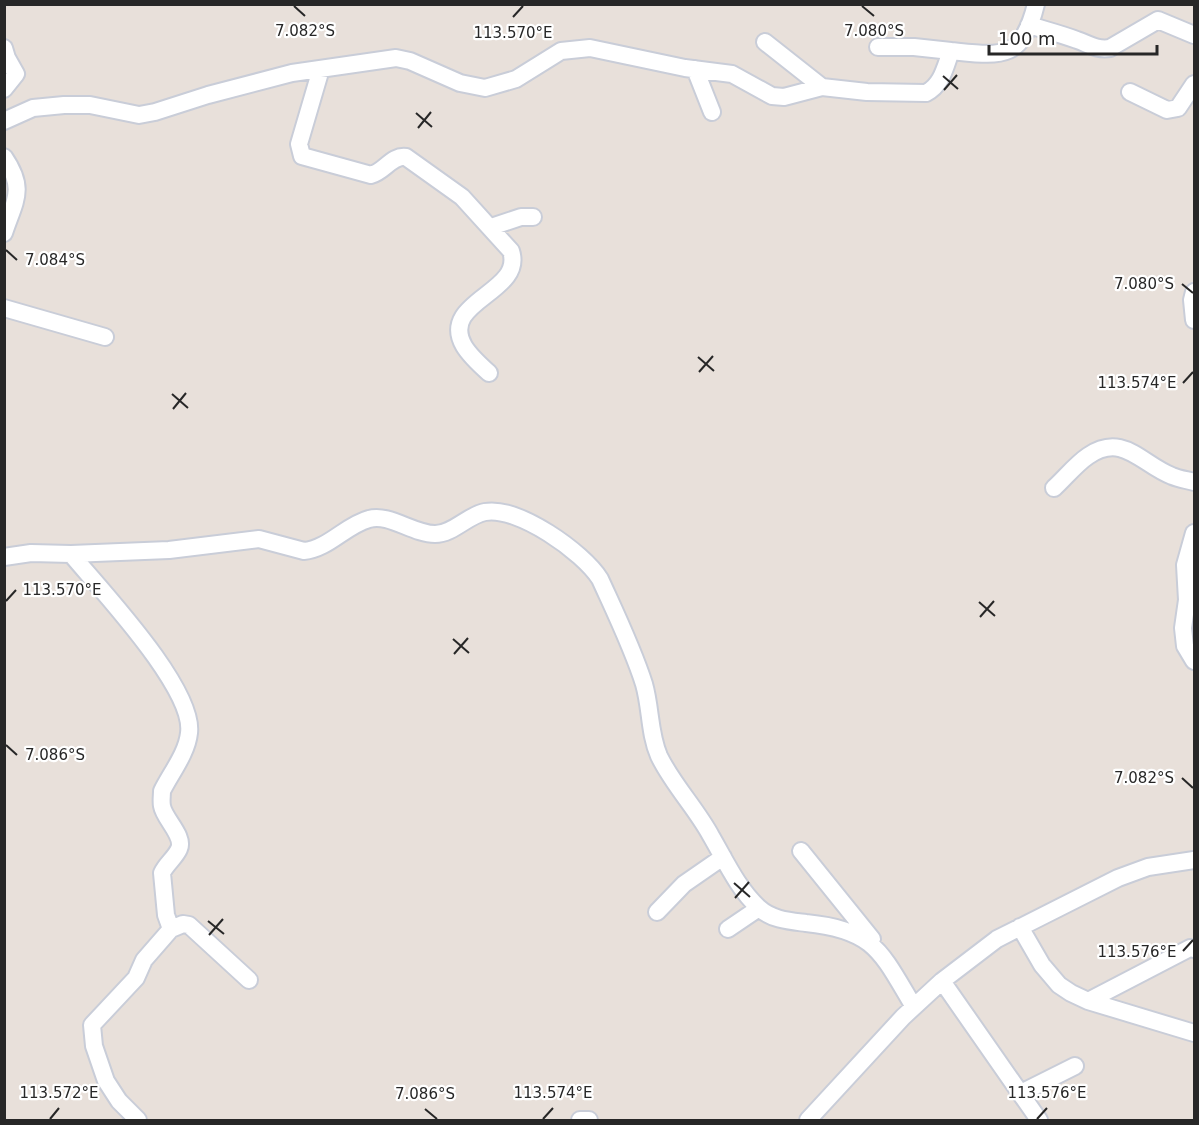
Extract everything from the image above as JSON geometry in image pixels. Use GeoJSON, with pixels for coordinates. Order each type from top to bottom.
{"type":"FeatureCollection","features":[{"type":"Feature","properties":{"kind":"street"},"geometry":{"type":"LineString","coordinates":[[878,47],[914,47],[994,55],[1004,53],[1015,47],[1029,25],[1036,4]]}},
{"type":"Feature","properties":{"kind":"street"},"geometry":{"type":"LineString","coordinates":[[1029,25],[1102,49],[1110,48],[1158,20],[1194,35]]}},
{"type":"Feature","properties":{"kind":"street"},"geometry":{"type":"LineString","coordinates":[[765,42],[822,87]]}},
{"type":"Feature","properties":{"kind":"street"},"geometry":{"type":"LineString","coordinates":[[4,48],[16,74],[4,89]]}},
{"type":"Feature","properties":{"kind":"street"},"geometry":{"type":"LineString","coordinates":[[4,121],[33,108],[64,105],[90,105],[139,115],[260,81],[396,58],[410,61],[460,83],[485,88],[516,79],[561,51],[590,48],[694,69],[732,74],[772,96],[784,97],[822,87],[867,92],[926,93],[939,84],[951,51]]}},
{"type":"Feature","properties":{"kind":"street"},"geometry":{"type":"LineString","coordinates":[[321,69],[299,144],[302,156],[363,175],[377,174],[395,159],[401,156],[406,157],[462,197],[506,244],[513,259],[507,278],[472,305],[464,315],[459,333],[463,345],[489,373]]}},
{"type":"Feature","properties":{"kind":"street"},"geometry":{"type":"LineString","coordinates":[[694,69],[712,112]]}},
{"type":"Feature","properties":{"kind":"street"},"geometry":{"type":"LineString","coordinates":[[1130,92],[1167,110],[1174,111],[1194,84]]}},
{"type":"Feature","properties":{"kind":"street"},"geometry":{"type":"LineString","coordinates":[[4,157],[12,169],[18,189],[4,233]]}},
{"type":"Feature","properties":{"kind":"street"},"geometry":{"type":"LineString","coordinates":[[491,227],[521,217],[533,218]]}},
{"type":"Feature","properties":{"kind":"street"},"geometry":{"type":"LineString","coordinates":[[1194,292],[1192,300],[1194,320]]}},
{"type":"Feature","properties":{"kind":"street"},"geometry":{"type":"LineString","coordinates":[[4,308],[105,337]]}},
{"type":"Feature","properties":{"kind":"street"},"geometry":{"type":"LineString","coordinates":[[1054,488],[1087,456],[1100,449],[1113,446],[1126,448],[1172,477],[1194,482]]}},
{"type":"Feature","properties":{"kind":"street"},"geometry":{"type":"LineString","coordinates":[[4,556],[31,553],[71,554],[169,550],[259,539],[304,551],[322,544],[355,524],[376,517],[413,530],[439,534],[485,512],[508,512],[572,549],[595,570],[644,685],[658,754],[745,892],[768,915],[787,921],[843,928],[857,933],[872,944],[887,962]]}},
{"type":"Feature","properties":{"kind":"street"},"geometry":{"type":"LineString","coordinates":[[1194,533],[1185,565],[1187,600],[1183,628],[1185,646],[1194,662]]}},
{"type":"Feature","properties":{"kind":"street"},"geometry":{"type":"LineString","coordinates":[[71,554],[155,656],[187,710],[190,731],[188,740],[166,784],[161,800],[162,808],[180,844],[178,851],[162,873],[166,915],[171,929]]}},
{"type":"Feature","properties":{"kind":"street"},"geometry":{"type":"LineString","coordinates":[[801,851],[868,934],[914,1007]]}},
{"type":"Feature","properties":{"kind":"street"},"geometry":{"type":"LineString","coordinates":[[657,912],[684,884],[723,857]]}},
{"type":"Feature","properties":{"kind":"street"},"geometry":{"type":"LineString","coordinates":[[808,1120],[914,1007],[942,981],[997,939],[1118,878],[1148,867],[1194,860]]}},
{"type":"Feature","properties":{"kind":"street"},"geometry":{"type":"LineString","coordinates":[[728,929],[759,908]]}},
{"type":"Feature","properties":{"kind":"street"},"geometry":{"type":"LineString","coordinates":[[138,1120],[119,1101],[106,1081],[94,1047],[92,1025],[136,978],[144,960],[171,929],[183,924],[189,925],[249,980]]}},
{"type":"Feature","properties":{"kind":"street"},"geometry":{"type":"LineString","coordinates":[[1020,927],[1042,965],[1059,985],[1088,1001],[1194,1033]]}},
{"type":"Feature","properties":{"kind":"street"},"geometry":{"type":"LineString","coordinates":[[1088,1001],[1190,948],[1194,949]]}},
{"type":"Feature","properties":{"kind":"street"},"geometry":{"type":"LineString","coordinates":[[942,981],[1039,1120]]}},
{"type":"Feature","properties":{"kind":"street"},"geometry":{"type":"LineString","coordinates":[[1021,1093],[1075,1066]]}},
{"type":"Feature","properties":{"kind":"street"},"geometry":{"type":"LineString","coordinates":[[580,1120],[590,1120]]}}]}
